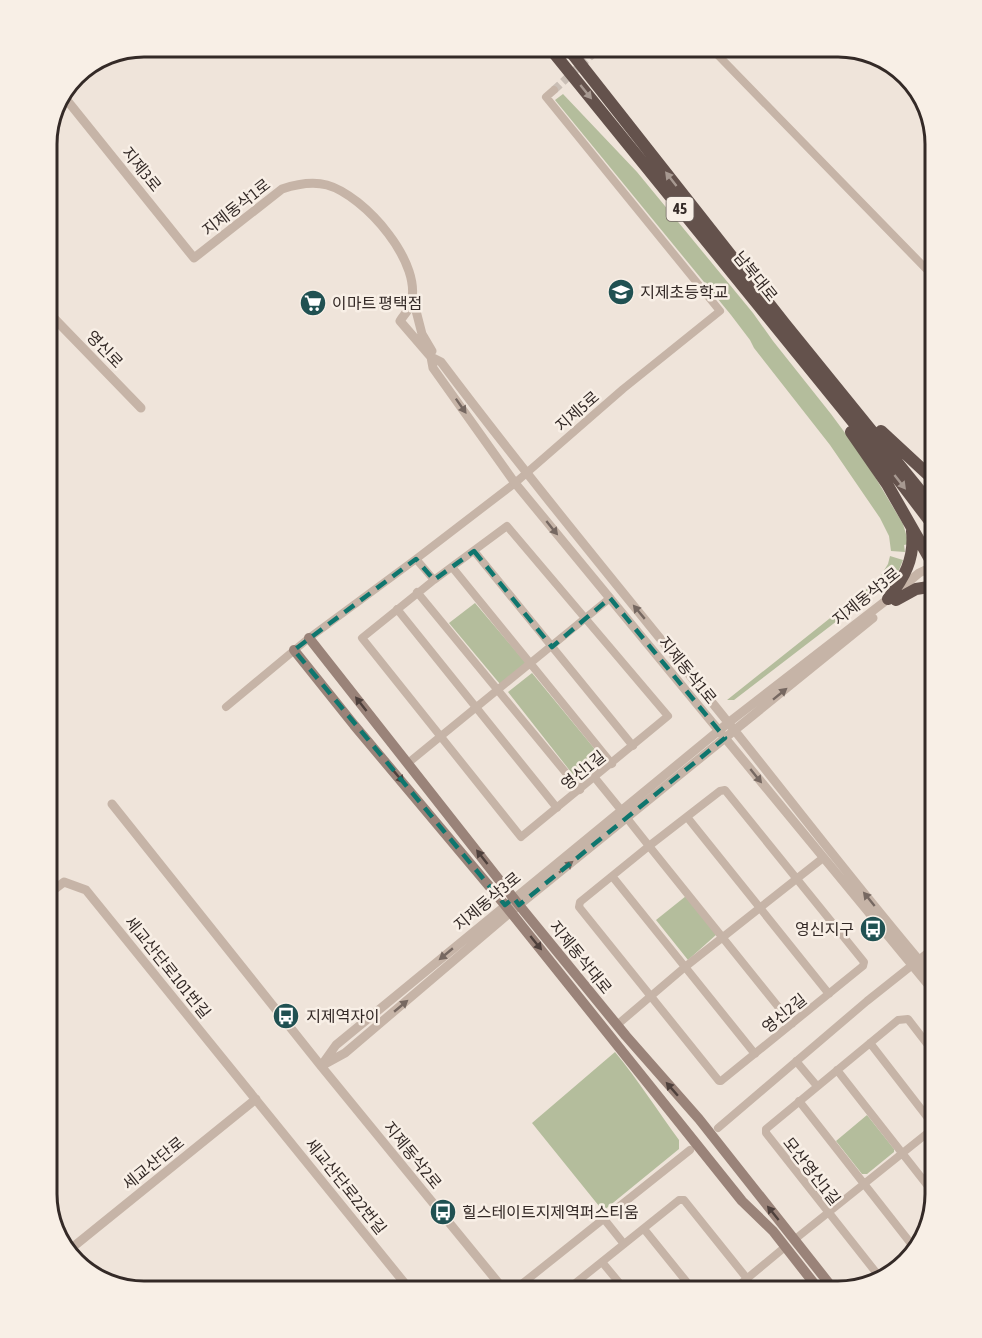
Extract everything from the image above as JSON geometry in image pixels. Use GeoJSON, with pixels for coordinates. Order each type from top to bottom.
{"type":"FeatureCollection","features":[{"type":"Feature","properties":{"kind":"highway","name":"남북대로"},"geometry":{"type":"LineString","coordinates":[[557,57],[925,514]]}},
{"type":"Feature","properties":{"kind":"highway","name":"남북대로"},"geometry":{"type":"LineString","coordinates":[[575,57],[785,324],[925,496]]}},
{"type":"Feature","properties":{"kind":"highway"},"geometry":{"type":"LineString","coordinates":[[785,324],[816,354],[881,431],[925,471]]}},
{"type":"Feature","properties":{"kind":"highway"},"geometry":{"type":"LineString","coordinates":[[810,372],[820,391],[887,484],[925,549]]}},
{"type":"Feature","properties":{"kind":"highway"},"geometry":{"type":"LineString","coordinates":[[892,600],[911,560],[914,545],[912,527]]}},
{"type":"Feature","properties":{"kind":"highway"},"geometry":{"type":"LineString","coordinates":[[892,600],[916,589],[925,588]]}},
{"type":"Feature","properties":{"kind":"main road","name":"지제동삭대로"},"geometry":{"type":"LineString","coordinates":[[309,638],[408,763],[512,905],[687,1133],[742,1201],[790,1244],[825,1281]]}},
{"type":"Feature","properties":{"kind":"main road","name":"지제동삭대로"},"geometry":{"type":"LineString","coordinates":[[294,650],[354,725],[699,1119],[790,1244],[813,1281]]}},
{"type":"Feature","properties":{"kind":"street"},"geometry":{"type":"LineString","coordinates":[[720,57],[925,267]]}},
{"type":"Feature","properties":{"kind":"street","name":"지제5로"},"geometry":{"type":"LineString","coordinates":[[226,707],[309,638],[515,483],[623,389],[720,311],[546,97],[554,90]]}},
{"type":"Feature","properties":{"kind":"street","name":"지제3로"},"geometry":{"type":"LineString","coordinates":[[69,102],[194,258]]}},
{"type":"Feature","properties":{"kind":"street","name":"지제동삭1로"},"geometry":{"type":"LineString","coordinates":[[194,258],[282,189],[299,184],[327,185],[346,193],[362,204],[402,252],[409,271],[412,294],[410,306],[400,321],[430,357],[433,368],[515,483],[823,858],[916,963],[925,970]]}},
{"type":"Feature","properties":{"kind":"street"},"geometry":{"type":"LineString","coordinates":[[412,294],[422,334],[441,362]]}},
{"type":"Feature","properties":{"kind":"street","name":"영신로"},"geometry":{"type":"LineString","coordinates":[[57,321],[141,408]]}},
{"type":"Feature","properties":{"kind":"street","name":"지제동삭1로"},"geometry":{"type":"LineString","coordinates":[[430,357],[441,362],[525,473],[728,723],[925,976]]}},
{"type":"Feature","properties":{"kind":"street","name":"영신1길"},"geometry":{"type":"LineString","coordinates":[[507,526],[668,716],[522,837],[362,638],[417,592],[452,567],[507,526]]}},
{"type":"Feature","properties":{"kind":"street"},"geometry":{"type":"LineString","coordinates":[[474,551],[633,746]]}},
{"type":"Feature","properties":{"kind":"street"},"geometry":{"type":"LineString","coordinates":[[416,559],[434,580]]}},
{"type":"Feature","properties":{"kind":"street"},"geometry":{"type":"LineString","coordinates":[[452,567],[612,764]]}},
{"type":"Feature","properties":{"kind":"street","name":"지제동삭3로"},"geometry":{"type":"LineString","coordinates":[[321,1066],[336,1045],[722,735],[728,723],[925,576]]}},
{"type":"Feature","properties":{"kind":"street"},"geometry":{"type":"LineString","coordinates":[[417,592],[580,790]]}},
{"type":"Feature","properties":{"kind":"street"},"geometry":{"type":"LineString","coordinates":[[408,763],[610,598]]}},
{"type":"Feature","properties":{"kind":"street","name":"지제동삭3로"},"geometry":{"type":"LineString","coordinates":[[722,735],[735,732],[892,600]]}},
{"type":"Feature","properties":{"kind":"street"},"geometry":{"type":"LineString","coordinates":[[397,609],[557,808]]}},
{"type":"Feature","properties":{"kind":"street"},"geometry":{"type":"LineString","coordinates":[[595,777],[792,1024]]}},
{"type":"Feature","properties":{"kind":"street","name":"영신2길"},"geometry":{"type":"LineString","coordinates":[[725,790],[864,963],[721,1081],[579,906],[580,902],[687,817],[720,791],[725,790]]}},
{"type":"Feature","properties":{"kind":"street","name":"지제동삭2로"},"geometry":{"type":"LineString","coordinates":[[112,804],[321,1066],[497,1281]]}},
{"type":"Feature","properties":{"kind":"street"},"geometry":{"type":"LineString","coordinates":[[687,817],[829,994]]}},
{"type":"Feature","properties":{"kind":"street"},"geometry":{"type":"LineString","coordinates":[[617,1025],[722,937],[823,858]]}},
{"type":"Feature","properties":{"kind":"street"},"geometry":{"type":"LineString","coordinates":[[612,876],[755,1054]]}},
{"type":"Feature","properties":{"kind":"street","name":"세교산단로101번길"},"geometry":{"type":"LineString","coordinates":[[57,887],[64,882],[86,890],[256,1099]]}},
{"type":"Feature","properties":{"kind":"street"},"geometry":{"type":"LineString","coordinates":[[718,1128],[925,956]]}},
{"type":"Feature","properties":{"kind":"street","name":"모산영신1길"},"geometry":{"type":"LineString","coordinates":[[876,1272],[766,1133],[766,1129],[898,1020],[908,1019],[925,1040]]}},
{"type":"Feature","properties":{"kind":"street"},"geometry":{"type":"LineString","coordinates":[[870,1043],[925,1113]]}},
{"type":"Feature","properties":{"kind":"street"},"geometry":{"type":"LineString","coordinates":[[796,1061],[817,1086]]}},
{"type":"Feature","properties":{"kind":"street"},"geometry":{"type":"LineString","coordinates":[[837,1070],[925,1182]]}},
{"type":"Feature","properties":{"kind":"street","name":"세교산단로"},"geometry":{"type":"LineString","coordinates":[[74,1246],[256,1099]]}},
{"type":"Feature","properties":{"kind":"street","name":"세교산단로22번길"},"geometry":{"type":"LineString","coordinates":[[256,1099],[403,1281]]}},
{"type":"Feature","properties":{"kind":"street"},"geometry":{"type":"LineString","coordinates":[[799,1101],[910,1242]]}},
{"type":"Feature","properties":{"kind":"street"},"geometry":{"type":"LineString","coordinates":[[699,1119],[718,1128],[725,1152]]}},
{"type":"Feature","properties":{"kind":"street"},"geometry":{"type":"LineString","coordinates":[[687,1133],[690,1150]]}},
{"type":"Feature","properties":{"kind":"street"},"geometry":{"type":"LineString","coordinates":[[745,1281],[925,1136]]}},
{"type":"Feature","properties":{"kind":"street"},"geometry":{"type":"LineString","coordinates":[[690,1150],[708,1158]]}},
{"type":"Feature","properties":{"kind":"street"},"geometry":{"type":"LineString","coordinates":[[526,1281],[690,1150]]}},
{"type":"Feature","properties":{"kind":"street"},"geometry":{"type":"LineString","coordinates":[[580,1281],[679,1200],[684,1200],[747,1279]]}},
{"type":"Feature","properties":{"kind":"street"},"geometry":{"type":"LineString","coordinates":[[604,1219],[624,1244]]}},
{"type":"Feature","properties":{"kind":"street"},"geometry":{"type":"LineString","coordinates":[[644,1229],[685,1281]]}},
{"type":"Feature","properties":{"kind":"street"},"geometry":{"type":"LineString","coordinates":[[602,1262],[617,1281]]}},
{"type":"Feature","properties":{"kind":"highlighted area"},"geometry":{"type":"Polygon","coordinates":[[[474,551],[552,647],[610,598],[725,738],[519,905],[514,898],[505,905],[294,650],[416,559],[434,580],[474,551]]]}},
{"type":"Feature","properties":{"kind":"green space"},"geometry":{"type":"Polygon","coordinates":[[[563,94],[637,172],[753,313],[831,414],[865,460],[903,524],[909,544],[904,545],[905,552],[891,551],[889,536],[880,518],[830,445],[731,315],[555,100],[563,94]]]}},
{"type":"Feature","properties":{"kind":"green space"},"geometry":{"type":"Polygon","coordinates":[[[890,556],[903,560],[899,570],[889,581],[734,700],[727,700],[878,580],[890,556]]]}},
{"type":"Feature","properties":{"kind":"green space"},"geometry":{"type":"Polygon","coordinates":[[[475,603],[526,663],[500,684],[449,623],[475,603]]]}},
{"type":"Feature","properties":{"kind":"green space"},"geometry":{"type":"Polygon","coordinates":[[[532,673],[603,759],[578,781],[508,692],[532,673]]]}},
{"type":"Feature","properties":{"kind":"green space"},"geometry":{"type":"Polygon","coordinates":[[[686,896],[717,934],[688,960],[656,920],[686,896]]]}},
{"type":"Feature","properties":{"kind":"green space"},"geometry":{"type":"Polygon","coordinates":[[[615,1052],[679,1140],[679,1149],[603,1211],[532,1123],[615,1052]]]}},
{"type":"Feature","properties":{"kind":"green space"},"geometry":{"type":"Polygon","coordinates":[[[867,1115],[894,1152],[867,1174],[862,1174],[836,1141],[867,1115]]]}},
{"type":"Feature","properties":{"kind":"tunnel"},"geometry":{"type":"LineString","coordinates":[[554,90],[590,57]]}},
{"type":"Feature","properties":{"kind":"place","name":"지제초등학교"},"geometry":{"type":"Point","coordinates":[621,292]}},
{"type":"Feature","properties":{"kind":"place","name":"이마트 평택점"},"geometry":{"type":"Point","coordinates":[313,303]}},
{"type":"Feature","properties":{"kind":"place","name":"영신지구"},"geometry":{"type":"Point","coordinates":[873,929]}},
{"type":"Feature","properties":{"kind":"place","name":"지제역자이"},"geometry":{"type":"Point","coordinates":[286,1016]}},
{"type":"Feature","properties":{"kind":"place","name":"힐스테이트지제역퍼스티움"},"geometry":{"type":"Point","coordinates":[443,1212]}}]}
